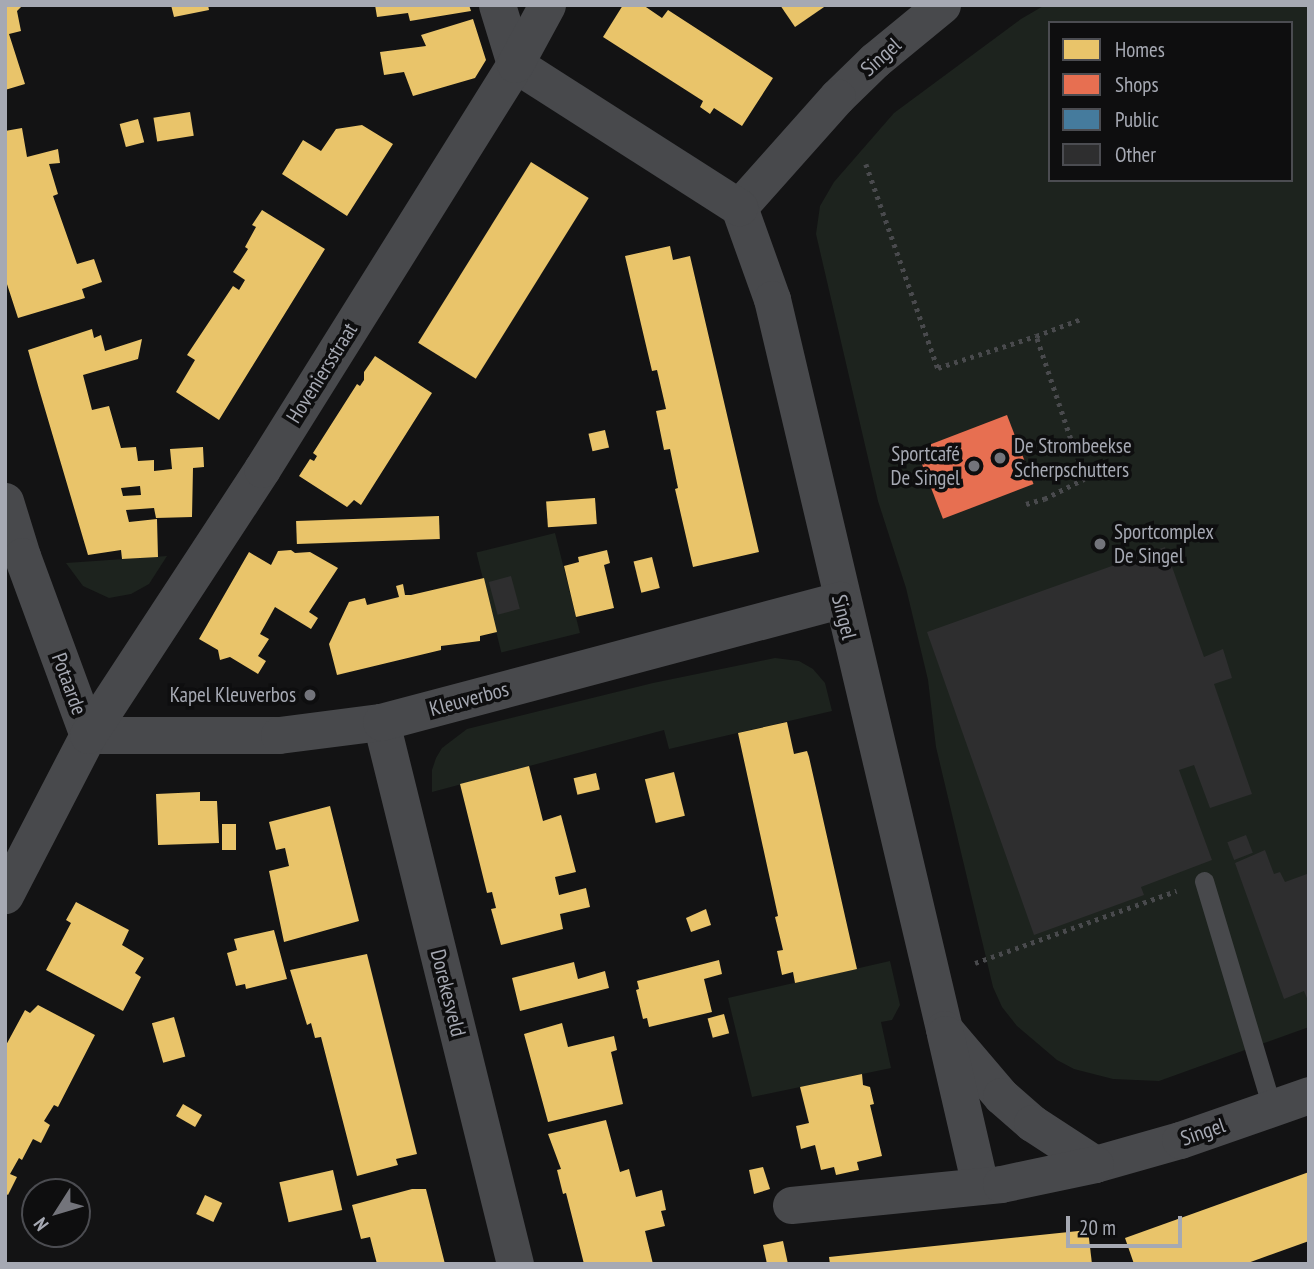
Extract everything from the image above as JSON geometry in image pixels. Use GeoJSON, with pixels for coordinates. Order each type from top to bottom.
{"type":"FeatureCollection","features":[{"type":"Feature","properties":{"kind":"street"},"geometry":{"type":"LineString","coordinates":[[497,5],[515,64],[739,206]]}},
{"type":"Feature","properties":{"kind":"street","name":"Hoveniersstraat"},"geometry":{"type":"LineString","coordinates":[[89,735],[241,503],[515,64],[547,5]]}},
{"type":"Feature","properties":{"kind":"street","name":"Singel"},"geometry":{"type":"LineString","coordinates":[[942,5],[875,60],[837,97],[739,206],[772,299],[840,600],[980,1186]]}},
{"type":"Feature","properties":{"kind":"street","name":"Potaarde"},"geometry":{"type":"LineString","coordinates":[[5,501],[22,556],[89,735],[5,895]]}},
{"type":"Feature","properties":{"kind":"street","name":"Kleuverbos"},"geometry":{"type":"LineString","coordinates":[[89,735],[279,735],[381,723],[840,600]]}},
{"type":"Feature","properties":{"kind":"street","name":"Dorekesveld"},"geometry":{"type":"LineString","coordinates":[[381,723],[515,1264]]}},
{"type":"Feature","properties":{"kind":"street","name":"Singel"},"geometry":{"type":"LineString","coordinates":[[944,1029],[1011,1105],[1032,1123],[1095,1164]]}},
{"type":"Feature","properties":{"kind":"street","name":"Singel"},"geometry":{"type":"LineString","coordinates":[[791,1205],[980,1186],[1095,1164],[1180,1140],[1309,1095]]}},
{"type":"Feature","properties":{"kind":"lane"},"geometry":{"type":"LineString","coordinates":[[1204,881],[1272,1108]]}},
{"type":"Feature","properties":{"kind":"path"},"geometry":{"type":"LineString","coordinates":[[866,164],[938,368],[1081,319]]}},
{"type":"Feature","properties":{"kind":"path"},"geometry":{"type":"LineString","coordinates":[[1026,504],[1044,499],[1084,479],[1036,336]]}},
{"type":"Feature","properties":{"kind":"path"},"geometry":{"type":"LineString","coordinates":[[975,962],[1204,881]]}},
{"type":"Feature","properties":{"kind":"shaded area","name":"Sportcomplex De Singel"},"geometry":{"type":"Polygon","coordinates":[[[1045,5],[1309,5],[1309,1027],[1159,1081],[1113,1079],[1074,1069],[1057,1060],[1017,1026],[1002,1007],[993,987],[936,747],[928,680],[906,588],[878,501],[816,234],[820,206],[834,182],[894,113],[1021,19],[1045,5]]]}},
{"type":"Feature","properties":{"kind":"shaded area"},"geometry":{"type":"Polygon","coordinates":[[[555,533],[580,633],[501,653],[476,553],[555,533]]]}},
{"type":"Feature","properties":{"kind":"shaded area"},"geometry":{"type":"Polygon","coordinates":[[[167,556],[149,584],[131,594],[109,598],[83,586],[66,563],[167,556]]]}},
{"type":"Feature","properties":{"kind":"shaded area"},"geometry":{"type":"Polygon","coordinates":[[[775,658],[799,661],[813,669],[825,683],[832,711],[669,749],[664,730],[432,792],[432,770],[436,758],[442,748],[467,729],[653,683],[775,658]]]}},
{"type":"Feature","properties":{"kind":"shaded area"},"geometry":{"type":"Polygon","coordinates":[[[890,961],[900,1005],[892,1020],[881,1022],[891,1068],[752,1097],[728,998],[890,961]]]}},
{"type":"Feature","properties":{"kind":"building: Homes"},"geometry":{"type":"Polygon","coordinates":[[[5,5],[23,5],[17,11],[21,31],[9,34],[25,84],[5,90],[5,5]]]}},
{"type":"Feature","properties":{"kind":"building: Homes"},"geometry":{"type":"Polygon","coordinates":[[[171,5],[208,5],[209,10],[174,17],[171,5]]]}},
{"type":"Feature","properties":{"kind":"building: Homes"},"geometry":{"type":"Polygon","coordinates":[[[375,5],[469,5],[471,11],[410,21],[408,13],[377,17],[375,5]]]}},
{"type":"Feature","properties":{"kind":"building: Homes"},"geometry":{"type":"Polygon","coordinates":[[[623,5],[643,5],[662,18],[668,10],[773,78],[742,126],[714,108],[710,114],[700,107],[703,101],[603,37],[623,5]]]}},
{"type":"Feature","properties":{"kind":"building: Homes"},"geometry":{"type":"Polygon","coordinates":[[[780,5],[827,5],[795,27],[780,5]]]}},
{"type":"Feature","properties":{"kind":"building: Homes"},"geometry":{"type":"Polygon","coordinates":[[[473,19],[486,60],[475,78],[413,96],[404,72],[384,75],[380,52],[426,46],[421,35],[473,19]]]}},
{"type":"Feature","properties":{"kind":"building: Homes"},"geometry":{"type":"Polygon","coordinates":[[[190,112],[194,136],[157,141],[153,118],[190,112]]]}},
{"type":"Feature","properties":{"kind":"building: Homes"},"geometry":{"type":"Polygon","coordinates":[[[138,119],[144,142],[126,147],[120,124],[138,119]]]}},
{"type":"Feature","properties":{"kind":"building: Homes"},"geometry":{"type":"Polygon","coordinates":[[[362,125],[393,144],[347,216],[282,174],[303,140],[321,151],[336,129],[362,125]]]}},
{"type":"Feature","properties":{"kind":"building: Homes"},"geometry":{"type":"Polygon","coordinates":[[[22,128],[27,157],[58,149],[60,163],[49,164],[58,194],[53,196],[77,264],[94,259],[102,282],[82,289],[85,298],[18,318],[5,278],[5,131],[22,128]]]}},
{"type":"Feature","properties":{"kind":"building: Homes"},"geometry":{"type":"Polygon","coordinates":[[[531,162],[589,198],[476,379],[418,343],[531,162]]]}},
{"type":"Feature","properties":{"kind":"building: Homes"},"geometry":{"type":"Polygon","coordinates":[[[262,210],[325,249],[219,420],[176,392],[195,360],[187,355],[233,286],[239,290],[245,280],[233,272],[248,249],[245,247],[256,227],[252,225],[262,210]]]}},
{"type":"Feature","properties":{"kind":"building: Homes"},"geometry":{"type":"Polygon","coordinates":[[[670,246],[673,260],[690,256],[759,552],[693,567],[675,489],[678,488],[670,449],[664,450],[656,411],[666,409],[657,370],[652,371],[625,256],[670,246]]]}},
{"type":"Feature","properties":{"kind":"building: Homes"},"geometry":{"type":"Polygon","coordinates":[[[92,329],[94,338],[101,335],[105,351],[142,339],[138,359],[83,375],[92,410],[109,406],[121,448],[136,447],[138,461],[154,460],[154,471],[172,469],[170,449],[203,447],[204,467],[193,468],[192,517],[156,518],[154,508],[126,510],[129,522],[157,519],[158,557],[122,559],[121,550],[88,555],[28,350],[92,329]],[[140,486],[121,488],[123,496],[141,495],[140,486]]]}},
{"type":"Feature","properties":{"kind":"building: Homes"},"geometry":{"type":"Polygon","coordinates":[[[375,356],[432,393],[361,505],[354,500],[347,507],[299,476],[310,459],[314,461],[317,456],[313,453],[357,384],[360,386],[364,380],[364,372],[375,356]]]}},
{"type":"Feature","properties":{"kind":"building: Homes"},"geometry":{"type":"Polygon","coordinates":[[[605,430],[609,448],[592,451],[588,434],[605,430]]]}},
{"type":"Feature","properties":{"kind":"building: Homes"},"geometry":{"type":"Polygon","coordinates":[[[595,498],[597,524],[548,527],[546,501],[595,498]]]}},
{"type":"Feature","properties":{"kind":"building: Homes"},"geometry":{"type":"Polygon","coordinates":[[[439,516],[440,539],[297,544],[296,521],[439,516]]]}},
{"type":"Feature","properties":{"kind":"building: Homes"},"geometry":{"type":"Polygon","coordinates":[[[291,550],[295,553],[310,552],[338,568],[309,612],[318,618],[311,629],[275,607],[260,634],[269,639],[258,656],[266,661],[258,674],[230,657],[220,660],[218,650],[199,639],[249,552],[271,565],[278,551],[291,550]]]}},
{"type":"Feature","properties":{"kind":"building: Homes"},"geometry":{"type":"Polygon","coordinates":[[[607,550],[610,563],[604,565],[614,608],[576,617],[564,566],[579,562],[578,557],[607,550]]]}},
{"type":"Feature","properties":{"kind":"building: Homes"},"geometry":{"type":"Polygon","coordinates":[[[652,557],[660,588],[641,593],[634,562],[652,557]]]}},
{"type":"Feature","properties":{"kind":"building: Homes"},"geometry":{"type":"Polygon","coordinates":[[[484,578],[497,632],[480,636],[480,641],[441,646],[441,650],[337,675],[329,644],[349,602],[365,598],[367,605],[399,597],[396,586],[403,584],[405,595],[411,595],[484,578]]]}},
{"type":"Feature","properties":{"kind":"building: Homes"},"geometry":{"type":"Polygon","coordinates":[[[787,722],[794,754],[807,751],[809,757],[857,969],[795,983],[793,972],[782,975],[777,951],[783,950],[775,917],[778,916],[738,733],[787,722]]]}},
{"type":"Feature","properties":{"kind":"building: Homes"},"geometry":{"type":"Polygon","coordinates":[[[529,766],[543,821],[561,815],[576,872],[555,877],[559,895],[586,888],[590,907],[560,914],[563,929],[501,945],[491,909],[496,908],[492,892],[487,893],[460,784],[529,766]]]}},
{"type":"Feature","properties":{"kind":"building: Homes"},"geometry":{"type":"Polygon","coordinates":[[[674,772],[685,816],[656,823],[645,779],[674,772]]]}},
{"type":"Feature","properties":{"kind":"building: Homes"},"geometry":{"type":"Polygon","coordinates":[[[596,773],[600,790],[577,795],[574,778],[596,773]]]}},
{"type":"Feature","properties":{"kind":"building: Homes"},"geometry":{"type":"Polygon","coordinates":[[[200,792],[200,801],[217,801],[219,843],[158,845],[156,794],[200,792]]]}},
{"type":"Feature","properties":{"kind":"building: Homes"},"geometry":{"type":"Polygon","coordinates":[[[330,806],[359,921],[284,942],[269,871],[289,866],[285,848],[276,850],[269,822],[330,806]]]}},
{"type":"Feature","properties":{"kind":"building: Homes"},"geometry":{"type":"Polygon","coordinates":[[[222,824],[236,824],[236,850],[222,850],[222,824]]]}},
{"type":"Feature","properties":{"kind":"building: Homes"},"geometry":{"type":"Polygon","coordinates":[[[76,902],[129,930],[122,945],[144,958],[135,973],[141,977],[123,1011],[46,970],[71,923],[66,920],[76,902]]]}},
{"type":"Feature","properties":{"kind":"building: Homes"},"geometry":{"type":"Polygon","coordinates":[[[706,909],[711,925],[691,932],[686,918],[706,909]]]}},
{"type":"Feature","properties":{"kind":"building: Homes"},"geometry":{"type":"Polygon","coordinates":[[[274,930],[287,979],[246,989],[245,984],[236,986],[227,953],[237,950],[234,939],[274,930]]]}},
{"type":"Feature","properties":{"kind":"building: Homes"},"geometry":{"type":"Polygon","coordinates":[[[367,954],[417,1154],[396,1159],[398,1165],[357,1176],[321,1037],[315,1038],[311,1023],[307,1025],[290,970],[367,954]]]}},
{"type":"Feature","properties":{"kind":"building: Homes"},"geometry":{"type":"Polygon","coordinates":[[[719,960],[722,974],[704,979],[712,1012],[649,1027],[647,1018],[643,1019],[636,990],[639,989],[637,981],[719,960]]]}},
{"type":"Feature","properties":{"kind":"building: Homes"},"geometry":{"type":"Polygon","coordinates":[[[574,962],[578,979],[605,971],[609,988],[520,1011],[512,978],[574,962]]]}},
{"type":"Feature","properties":{"kind":"building: Homes"},"geometry":{"type":"Polygon","coordinates":[[[38,1005],[95,1035],[58,1107],[54,1105],[44,1121],[50,1125],[41,1143],[33,1139],[22,1160],[19,1158],[10,1174],[17,1177],[8,1195],[5,1193],[5,1047],[25,1010],[30,1013],[38,1005]]]}},
{"type":"Feature","properties":{"kind":"building: Homes"},"geometry":{"type":"Polygon","coordinates":[[[724,1014],[729,1033],[713,1038],[708,1018],[724,1014]]]}},
{"type":"Feature","properties":{"kind":"building: Homes"},"geometry":{"type":"Polygon","coordinates":[[[174,1017],[185,1056],[163,1063],[152,1023],[174,1017]]]}},
{"type":"Feature","properties":{"kind":"building: Homes"},"geometry":{"type":"Polygon","coordinates":[[[562,1023],[568,1047],[614,1036],[617,1050],[611,1052],[623,1104],[548,1122],[524,1034],[562,1023]]]}},
{"type":"Feature","properties":{"kind":"building: Homes"},"geometry":{"type":"Polygon","coordinates":[[[862,1074],[863,1085],[870,1087],[874,1104],[870,1105],[882,1156],[857,1162],[859,1170],[836,1175],[834,1167],[821,1170],[815,1145],[801,1149],[796,1126],[809,1123],[800,1087],[862,1074]]]}},
{"type":"Feature","properties":{"kind":"building: Homes"},"geometry":{"type":"Polygon","coordinates":[[[183,1104],[202,1115],[195,1127],[176,1116],[183,1104]]]}},
{"type":"Feature","properties":{"kind":"building: Homes"},"geometry":{"type":"Polygon","coordinates":[[[606,1120],[620,1172],[629,1169],[636,1197],[662,1190],[666,1210],[661,1211],[665,1226],[645,1231],[653,1264],[584,1264],[566,1193],[563,1194],[557,1170],[561,1169],[548,1134],[606,1120]]]}},
{"type":"Feature","properties":{"kind":"building: Homes"},"geometry":{"type":"Polygon","coordinates":[[[763,1167],[770,1189],[754,1194],[749,1170],[763,1167]]]}},
{"type":"Feature","properties":{"kind":"building: Homes"},"geometry":{"type":"Polygon","coordinates":[[[333,1170],[342,1210],[289,1222],[279,1182],[333,1170]]]}},
{"type":"Feature","properties":{"kind":"building: Homes"},"geometry":{"type":"Polygon","coordinates":[[[1309,1172],[1309,1241],[1245,1264],[1134,1264],[1125,1238],[1309,1172]]]}},
{"type":"Feature","properties":{"kind":"building: Homes"},"geometry":{"type":"Polygon","coordinates":[[[412,1189],[426,1189],[445,1264],[377,1264],[370,1237],[361,1239],[352,1205],[412,1189]]]}},
{"type":"Feature","properties":{"kind":"building: Homes"},"geometry":{"type":"Polygon","coordinates":[[[205,1195],[222,1203],[213,1222],[196,1214],[205,1195]]]}},
{"type":"Feature","properties":{"kind":"building: Homes"},"geometry":{"type":"Polygon","coordinates":[[[1088,1230],[1092,1264],[830,1264],[829,1257],[1088,1230]]]}},
{"type":"Feature","properties":{"kind":"building: Homes"},"geometry":{"type":"Polygon","coordinates":[[[783,1241],[788,1264],[767,1264],[763,1245],[783,1241]]]}},
{"type":"Feature","properties":{"kind":"building: Shops","name":"Sportcafé De Singel"},"geometry":{"type":"Polygon","coordinates":[[[1007,415],[1034,484],[943,519],[916,450],[1007,415]]]}},
{"type":"Feature","properties":{"kind":"building: Public","name":"Kapel Kleuverbos"},"geometry":{"type":"Polygon","coordinates":[[[313,690],[314,698],[308,699],[307,692],[313,690]]]}},
{"type":"Feature","properties":{"kind":"building: Other"},"geometry":{"type":"Polygon","coordinates":[[[1165,547],[1204,657],[1223,649],[1232,678],[1214,684],[1252,794],[1210,808],[1194,765],[1179,770],[1212,860],[1141,887],[1144,895],[1034,935],[927,632],[1165,547]]]}},
{"type":"Feature","properties":{"kind":"building: Other"},"geometry":{"type":"Polygon","coordinates":[[[511,576],[520,609],[498,615],[489,582],[511,576]]]}},
{"type":"Feature","properties":{"kind":"building: Other"},"geometry":{"type":"Polygon","coordinates":[[[1246,835],[1253,853],[1234,860],[1227,842],[1246,835]]]}},
{"type":"Feature","properties":{"kind":"building: Other"},"geometry":{"type":"Polygon","coordinates":[[[1265,850],[1274,874],[1280,872],[1285,882],[1307,874],[1309,878],[1309,1003],[1304,991],[1284,999],[1235,863],[1265,850]]]}},
{"type":"Feature","properties":{"kind":"place","name":"De Strombeekse Scherpschutters"},"geometry":{"type":"Point","coordinates":[1000,458]}},
{"type":"Feature","properties":{"kind":"place","name":"Sportcafé De Singel"},"geometry":{"type":"Point","coordinates":[974,466]}},
{"type":"Feature","properties":{"kind":"place","name":"Sportcomplex De Singel"},"geometry":{"type":"Point","coordinates":[1100,544]}},
{"type":"Feature","properties":{"kind":"place","name":"Kapel Kleuverbos"},"geometry":{"type":"Point","coordinates":[310,695]}}]}
